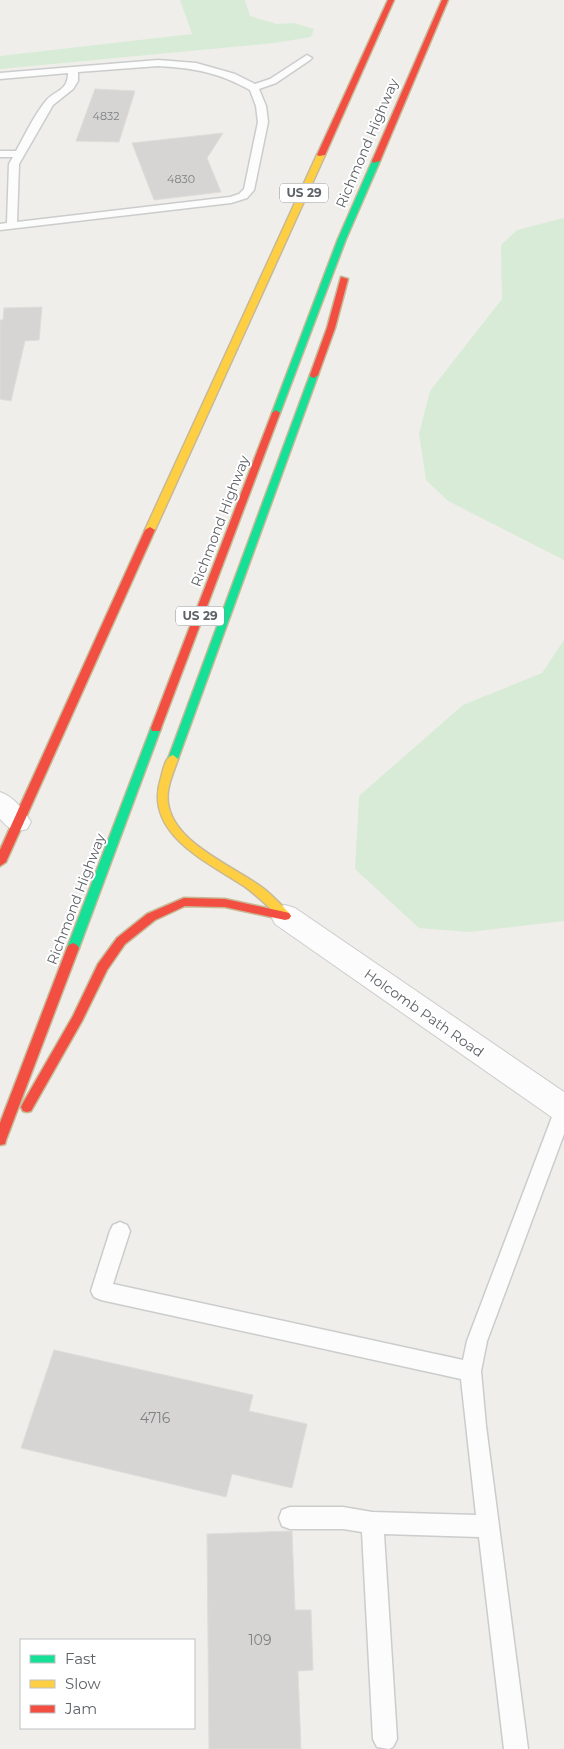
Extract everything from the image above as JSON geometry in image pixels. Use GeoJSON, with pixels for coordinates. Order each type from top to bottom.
{"type":"FeatureCollection","features":[{"type":"Feature","properties":{"kind":"highway","name":"US 29"},"geometry":{"type":"LineString","coordinates":[[0,862],[392,0]]}},
{"type":"Feature","properties":{"kind":"highway","name":"Richmond Highway"},"geometry":{"type":"LineString","coordinates":[[0,1140],[342,238],[445,0]]}},
{"type":"Feature","properties":{"kind":"highway"},"geometry":{"type":"LineString","coordinates":[[353,244],[373,169]]}},
{"type":"Feature","properties":{"kind":"highway"},"geometry":{"type":"LineString","coordinates":[[285,916],[260,892],[184,839],[165,816],[161,799],[166,775],[330,328],[346,272]]}},
{"type":"Feature","properties":{"kind":"highway"},"geometry":{"type":"LineString","coordinates":[[0,1154],[78,1018],[102,967],[121,941],[151,917],[184,902],[225,903],[285,916]]}},
{"type":"Feature","properties":{"kind":"street"},"geometry":{"type":"LineString","coordinates":[[0,802],[18,822]]}},
{"type":"Feature","properties":{"kind":"street","name":"Holcomb Path Road"},"geometry":{"type":"LineString","coordinates":[[285,916],[564,1109]]}},
{"type":"Feature","properties":{"kind":"lane"},"geometry":{"type":"LineString","coordinates":[[254,88],[273,81],[307,58]]}},
{"type":"Feature","properties":{"kind":"lane"},"geometry":{"type":"LineString","coordinates":[[0,76],[158,62],[193,66],[232,76],[254,88],[261,106],[263,122],[248,190],[243,196],[231,200],[0,227]]}},
{"type":"Feature","properties":{"kind":"lane"},"geometry":{"type":"LineString","coordinates":[[12,225],[14,164],[49,103],[68,89],[73,81],[73,70]]}},
{"type":"Feature","properties":{"kind":"lane"},"geometry":{"type":"LineString","coordinates":[[0,154],[20,154]]}},
{"type":"Feature","properties":{"kind":"lane"},"geometry":{"type":"LineString","coordinates":[[516,1749],[471,1371],[477,1341],[564,1109]]}},
{"type":"Feature","properties":{"kind":"lane"},"geometry":{"type":"LineString","coordinates":[[120,1231],[101,1291],[471,1371]]}},
{"type":"Feature","properties":{"kind":"lane"},"geometry":{"type":"LineString","coordinates":[[290,1518],[343,1518],[372,1524],[488,1526]]}},
{"type":"Feature","properties":{"kind":"lane"},"geometry":{"type":"LineString","coordinates":[[372,1524],[385,1739]]}},
{"type":"Feature","properties":{"kind":"green space"},"geometry":{"type":"Polygon","coordinates":[[[180,0],[245,0],[250,16],[277,24],[294,23],[314,29],[311,37],[274,43],[0,69],[0,56],[192,34],[180,0]]]}},
{"type":"Feature","properties":{"kind":"green space"},"geometry":{"type":"Polygon","coordinates":[[[564,218],[564,560],[448,501],[426,480],[419,434],[430,391],[502,299],[501,245],[517,230],[564,218]]]}},
{"type":"Feature","properties":{"kind":"green space"},"geometry":{"type":"Polygon","coordinates":[[[564,640],[564,921],[469,932],[419,928],[355,869],[359,796],[463,705],[542,673],[564,640]]]}},
{"type":"Feature","properties":{"kind":"building"},"geometry":{"type":"Polygon","coordinates":[[[95,89],[135,91],[119,142],[76,141],[95,89]]]}},
{"type":"Feature","properties":{"kind":"building"},"geometry":{"type":"Polygon","coordinates":[[[223,133],[207,158],[221,192],[154,200],[132,143],[223,133]]]}},
{"type":"Feature","properties":{"kind":"building"},"geometry":{"type":"Polygon","coordinates":[[[42,307],[39,340],[25,341],[11,401],[0,399],[0,320],[3,320],[4,308],[42,307]]]}},
{"type":"Feature","properties":{"kind":"building"},"geometry":{"type":"Polygon","coordinates":[[[54,1350],[253,1395],[249,1411],[307,1424],[292,1488],[232,1474],[226,1497],[21,1448],[54,1350]]]}},
{"type":"Feature","properties":{"kind":"building"},"geometry":{"type":"Polygon","coordinates":[[[292,1531],[295,1610],[311,1610],[313,1670],[298,1671],[301,1749],[209,1749],[207,1534],[292,1531]]]}},
{"type":"Feature","properties":{"kind":"traffic: fast"},"geometry":{"type":"LineString","coordinates":[[276,413],[342,239],[376,161]]}},
{"type":"Feature","properties":{"kind":"traffic: fast"},"geometry":{"type":"LineString","coordinates":[[173,759],[314,375]]}},
{"type":"Feature","properties":{"kind":"traffic: fast"},"geometry":{"type":"LineString","coordinates":[[73,948],[156,728]]}},
{"type":"Feature","properties":{"kind":"traffic: slow"},"geometry":{"type":"LineString","coordinates":[[150,530],[321,155]]}},
{"type":"Feature","properties":{"kind":"traffic: slow"},"geometry":{"type":"LineString","coordinates":[[173,759],[165,783],[162,801],[168,820],[177,833],[204,855],[260,892],[285,916]]}},
{"type":"Feature","properties":{"kind":"traffic: jam"},"geometry":{"type":"LineString","coordinates":[[321,155],[391,0]]}},
{"type":"Feature","properties":{"kind":"traffic: jam"},"geometry":{"type":"LineString","coordinates":[[376,161],[445,0]]}},
{"type":"Feature","properties":{"kind":"traffic: jam"},"geometry":{"type":"LineString","coordinates":[[314,375],[331,328],[344,279]]}},
{"type":"Feature","properties":{"kind":"traffic: jam"},"geometry":{"type":"LineString","coordinates":[[156,728],[276,413]]}},
{"type":"Feature","properties":{"kind":"traffic: jam"},"geometry":{"type":"LineString","coordinates":[[0,862],[150,530]]}},
{"type":"Feature","properties":{"kind":"traffic: jam"},"geometry":{"type":"LineString","coordinates":[[27,1107],[78,1018],[102,967],[121,941],[151,917],[184,902],[225,903],[285,916]]}},
{"type":"Feature","properties":{"kind":"traffic: jam"},"geometry":{"type":"LineString","coordinates":[[0,1140],[73,948]]}}]}
